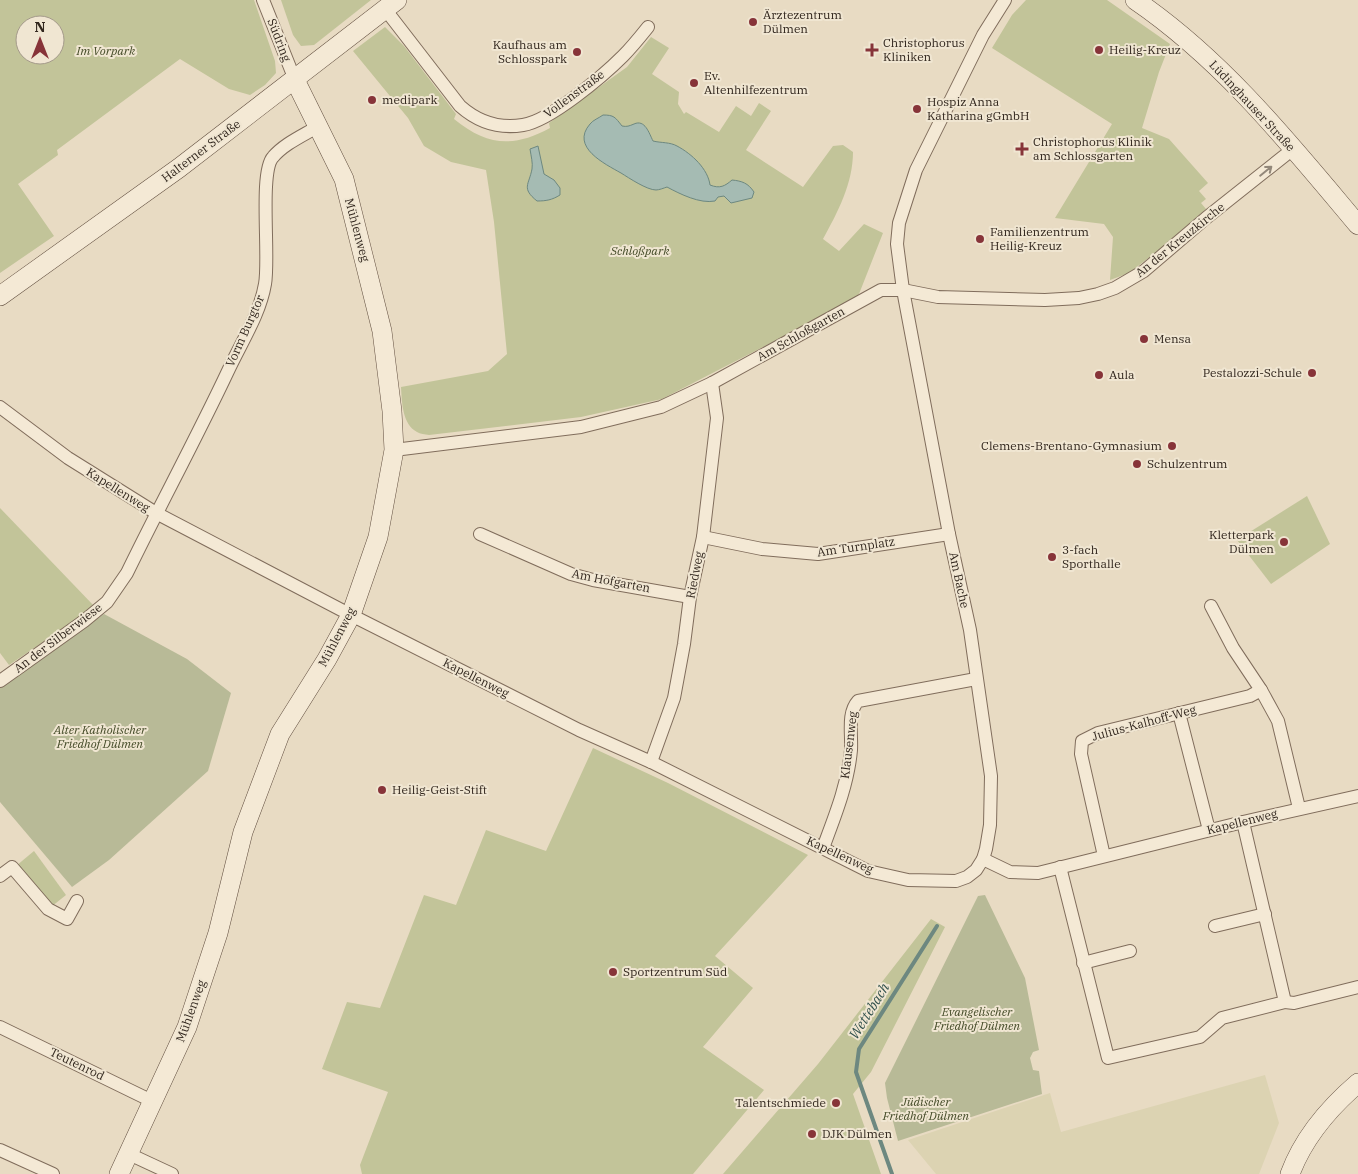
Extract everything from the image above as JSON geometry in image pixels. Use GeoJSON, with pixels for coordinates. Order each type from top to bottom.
{"type":"FeatureCollection","features":[{"type":"Feature","properties":{"kind":"street","name":"Südring"},"geometry":{"type":"LineString","coordinates":[[263,0],[294,80]]}},
{"type":"Feature","properties":{"kind":"street"},"geometry":{"type":"LineString","coordinates":[[903,290],[897,244],[899,222],[916,170],[983,35],[1005,0]]}},
{"type":"Feature","properties":{"kind":"street","name":"Lüdinghauser Straße"},"geometry":{"type":"LineString","coordinates":[[1135,0],[1175,29],[1237,87],[1358,225]]}},
{"type":"Feature","properties":{"kind":"street","name":"Halterner Straße"},"geometry":{"type":"LineString","coordinates":[[0,296],[179,168],[391,5]]}},
{"type":"Feature","properties":{"kind":"street","name":"Vollenstraße"},"geometry":{"type":"LineString","coordinates":[[391,5],[460,106],[472,117],[490,124],[506,127],[525,125],[546,116],[623,56],[648,27]]}},
{"type":"Feature","properties":{"kind":"street","name":"Mühlenweg"},"geometry":{"type":"LineString","coordinates":[[119,1174],[154,1102],[187,1027],[218,933],[243,832],[280,734],[327,659],[351,615],[378,537],[394,450],[392,411],[382,331],[344,179],[294,80]]}},
{"type":"Feature","properties":{"kind":"street","name":"Vorm Burgtor"},"geometry":{"type":"LineString","coordinates":[[156,514],[223,382],[259,302],[265,284],[268,164],[273,157],[289,144],[317,127]]}},
{"type":"Feature","properties":{"kind":"street","name":"An der Kreuzkirche"},"geometry":{"type":"LineString","coordinates":[[903,290],[938,296],[1045,300],[1079,298],[1115,288],[1144,271],[1206,218],[1293,149]]}},
{"type":"Feature","properties":{"kind":"street","name":"Am Schloßgarten"},"geometry":{"type":"LineString","coordinates":[[394,450],[581,427],[661,407],[712,383],[881,290],[903,290]]}},
{"type":"Feature","properties":{"kind":"street","name":"Am Bache"},"geometry":{"type":"LineString","coordinates":[[903,290],[949,534],[970,630],[991,776],[990,825],[980,864]]}},
{"type":"Feature","properties":{"kind":"street","name":"Riedweg"},"geometry":{"type":"LineString","coordinates":[[651,762],[674,698],[690,597],[703,537],[716,418],[712,383]]}},
{"type":"Feature","properties":{"kind":"street","name":"Kapellenweg"},"geometry":{"type":"LineString","coordinates":[[0,407],[68,458],[156,514],[579,730],[651,762],[868,871],[908,880],[956,881],[967,877],[980,864],[1010,872],[1038,872],[1299,808],[1358,796]]}},
{"type":"Feature","properties":{"kind":"street","name":"An der Silberwiese"},"geometry":{"type":"LineString","coordinates":[[0,681],[84,621],[107,602],[127,574],[156,514]]}},
{"type":"Feature","properties":{"kind":"street","name":"Am Hofgarten"},"geometry":{"type":"LineString","coordinates":[[480,534],[571,574],[592,580],[690,597]]}},
{"type":"Feature","properties":{"kind":"street","name":"Am Turnplatz"},"geometry":{"type":"LineString","coordinates":[[703,537],[762,549],[818,554],[949,534]]}},
{"type":"Feature","properties":{"kind":"street"},"geometry":{"type":"LineString","coordinates":[[1211,606],[1232,648],[1278,721],[1299,808]]}},
{"type":"Feature","properties":{"kind":"street","name":"Klausenweg"},"geometry":{"type":"LineString","coordinates":[[823,848],[841,801],[850,752],[852,708],[858,701],[976,679]]}},
{"type":"Feature","properties":{"kind":"street","name":"Julius-Kalhoff-Weg"},"geometry":{"type":"LineString","coordinates":[[1104,856],[1081,754],[1082,740],[1098,733],[1250,696],[1260,690]]}},
{"type":"Feature","properties":{"kind":"street"},"geometry":{"type":"LineString","coordinates":[[1179,713],[1208,830]]}},
{"type":"Feature","properties":{"kind":"street"},"geometry":{"type":"LineString","coordinates":[[1243,822],[1285,1002]]}},
{"type":"Feature","properties":{"kind":"street"},"geometry":{"type":"LineString","coordinates":[[0,876],[12,867],[48,909],[67,919],[76,901]]}},
{"type":"Feature","properties":{"kind":"street"},"geometry":{"type":"LineString","coordinates":[[1060,867],[1108,1058],[1200,1037],[1222,1018],[1285,1002],[1294,1003],[1358,987]]}},
{"type":"Feature","properties":{"kind":"street"},"geometry":{"type":"LineString","coordinates":[[1215,926],[1265,914]]}},
{"type":"Feature","properties":{"kind":"street"},"geometry":{"type":"LineString","coordinates":[[1083,963],[1130,951]]}},
{"type":"Feature","properties":{"kind":"street","name":"Teutenrod"},"geometry":{"type":"LineString","coordinates":[[0,1027],[154,1102]]}},
{"type":"Feature","properties":{"kind":"street"},"geometry":{"type":"LineString","coordinates":[[1290,1174],[1315,1129],[1358,1083]]}},
{"type":"Feature","properties":{"kind":"street"},"geometry":{"type":"LineString","coordinates":[[0,1150],[53,1174]]}},
{"type":"Feature","properties":{"kind":"street"},"geometry":{"type":"LineString","coordinates":[[129,1154],[172,1174]]}},
{"type":"Feature","properties":{"kind":"shaded area"},"geometry":{"type":"Polygon","coordinates":[[[1265,1075],[1279,1123],[1259,1174],[936,1174],[908,1140],[1050,1093],[1061,1132],[1265,1075]]]}},
{"type":"Feature","properties":{"kind":"green space","name":"Im Vorpark"},"geometry":{"type":"Polygon","coordinates":[[[0,0],[254,0],[275,61],[276,73],[265,85],[250,95],[229,89],[180,59],[57,150],[58,155],[18,184],[54,236],[0,273],[0,0]]]}},
{"type":"Feature","properties":{"kind":"green space"},"geometry":{"type":"Polygon","coordinates":[[[281,0],[371,0],[314,45],[301,46],[293,35],[281,0]]]}},
{"type":"Feature","properties":{"kind":"green space"},"geometry":{"type":"Polygon","coordinates":[[[1026,0],[1107,0],[1170,44],[1159,72],[1142,128],[1169,139],[1208,183],[1199,191],[1206,199],[1201,203],[1206,209],[1164,246],[1129,273],[1110,280],[1113,237],[1104,224],[1055,218],[1112,124],[992,48],[1012,15],[1026,0]]]}},
{"type":"Feature","properties":{"kind":"green space","name":"Schloßpark"},"geometry":{"type":"Polygon","coordinates":[[[385,27],[404,46],[456,114],[454,119],[478,135],[489,139],[512,141],[524,139],[550,128],[549,123],[627,67],[651,37],[669,48],[652,74],[679,92],[678,104],[684,114],[686,112],[719,132],[736,106],[751,116],[759,103],[771,111],[746,150],[803,187],[833,146],[843,145],[853,152],[850,175],[839,208],[823,239],[839,251],[864,224],[883,233],[859,294],[852,301],[662,399],[581,417],[429,435],[417,432],[408,424],[403,406],[401,387],[488,371],[507,354],[494,222],[486,170],[451,162],[424,146],[408,118],[353,51],[385,27]]]}},
{"type":"Feature","properties":{"kind":"green space","name":"Kletterpark Dülmen"},"geometry":{"type":"Polygon","coordinates":[[[1307,496],[1330,544],[1271,584],[1237,540],[1307,496]]]}},
{"type":"Feature","properties":{"kind":"green space"},"geometry":{"type":"Polygon","coordinates":[[[0,508],[95,607],[9,665],[0,653],[0,508]]]}},
{"type":"Feature","properties":{"kind":"green space","name":"Alter Katholischer Friedhof Dülmen"},"geometry":{"type":"Polygon","coordinates":[[[104,614],[187,659],[231,693],[208,771],[109,860],[72,887],[0,802],[0,687],[104,614]]]}},
{"type":"Feature","properties":{"kind":"green space","name":"Sportzentrum Süd"},"geometry":{"type":"Polygon","coordinates":[[[593,748],[668,783],[808,855],[715,956],[753,988],[703,1047],[764,1090],[693,1174],[362,1174],[360,1165],[388,1092],[322,1069],[347,1002],[380,1008],[424,895],[456,905],[486,830],[546,851],[593,748]]]}},
{"type":"Feature","properties":{"kind":"green space"},"geometry":{"type":"Polygon","coordinates":[[[34,851],[66,895],[51,907],[16,866],[34,851]]]}},
{"type":"Feature","properties":{"kind":"green space","name":"Evangelischer Friedhof Dülmen"},"geometry":{"type":"Polygon","coordinates":[[[985,895],[1025,978],[1039,1050],[1033,1052],[1030,1058],[1033,1070],[1039,1071],[1042,1094],[898,1141],[885,1083],[978,896],[985,895]]]}},
{"type":"Feature","properties":{"kind":"green space","name":"DJK Dülmen"},"geometry":{"type":"Polygon","coordinates":[[[931,919],[945,927],[871,1072],[853,1094],[881,1174],[723,1174],[818,1064],[931,919]]]}},
{"type":"Feature","properties":{"kind":"water"},"geometry":{"type":"Polygon","coordinates":[[[603,115],[614,117],[622,126],[641,123],[653,141],[674,145],[683,149],[694,158],[706,173],[710,185],[722,186],[732,180],[742,182],[754,192],[752,198],[731,203],[724,196],[709,202],[697,200],[667,187],[656,190],[638,183],[599,160],[587,147],[584,140],[585,132],[591,123],[603,115]]]}},
{"type":"Feature","properties":{"kind":"water"},"geometry":{"type":"Polygon","coordinates":[[[538,146],[544,174],[554,180],[560,188],[560,195],[537,201],[529,193],[527,186],[532,167],[530,149],[538,146]]]}},
{"type":"Feature","properties":{"kind":"waterway","name":"Wettebach"},"geometry":{"type":"LineString","coordinates":[[892,1174],[856,1072],[859,1049],[937,926]]}},
{"type":"Feature","properties":{"kind":"place","name":"Ärztezentrum Dülmen"},"geometry":{"type":"Point","coordinates":[753,22]}},
{"type":"Feature","properties":{"kind":"place","name":"Christophorus Kliniken"},"geometry":{"type":"Point","coordinates":[872,50]}},
{"type":"Feature","properties":{"kind":"place","name":"Heilig-Kreuz"},"geometry":{"type":"Point","coordinates":[1099,50]}},
{"type":"Feature","properties":{"kind":"place","name":"Kaufhaus am Schlosspark"},"geometry":{"type":"Point","coordinates":[577,52]}},
{"type":"Feature","properties":{"kind":"place","name":"Ev. Altenhilfezentrum"},"geometry":{"type":"Point","coordinates":[694,83]}},
{"type":"Feature","properties":{"kind":"place","name":"medipark"},"geometry":{"type":"Point","coordinates":[372,100]}},
{"type":"Feature","properties":{"kind":"place","name":"Hospiz Anna Katharina gGmbH"},"geometry":{"type":"Point","coordinates":[917,109]}},
{"type":"Feature","properties":{"kind":"place","name":"Christophorus Klinik am Schlossgarten"},"geometry":{"type":"Point","coordinates":[1022,149]}},
{"type":"Feature","properties":{"kind":"place","name":"Familienzentrum Heilig-Kreuz"},"geometry":{"type":"Point","coordinates":[980,239]}},
{"type":"Feature","properties":{"kind":"place","name":"Mensa"},"geometry":{"type":"Point","coordinates":[1144,339]}},
{"type":"Feature","properties":{"kind":"place","name":"Pestalozzi-Schule"},"geometry":{"type":"Point","coordinates":[1312,373]}},
{"type":"Feature","properties":{"kind":"place","name":"Aula"},"geometry":{"type":"Point","coordinates":[1099,375]}},
{"type":"Feature","properties":{"kind":"place","name":"Clemens-Brentano-Gymnasium"},"geometry":{"type":"Point","coordinates":[1172,446]}},
{"type":"Feature","properties":{"kind":"place","name":"Schulzentrum"},"geometry":{"type":"Point","coordinates":[1137,464]}},
{"type":"Feature","properties":{"kind":"place","name":"Kletterpark Dülmen"},"geometry":{"type":"Point","coordinates":[1284,542]}},
{"type":"Feature","properties":{"kind":"place","name":"3-fach Sporthalle"},"geometry":{"type":"Point","coordinates":[1052,557]}},
{"type":"Feature","properties":{"kind":"place","name":"Heilig-Geist-Stift"},"geometry":{"type":"Point","coordinates":[382,790]}},
{"type":"Feature","properties":{"kind":"place","name":"Sportzentrum Süd"},"geometry":{"type":"Point","coordinates":[613,972]}},
{"type":"Feature","properties":{"kind":"place","name":"Talentschmiede"},"geometry":{"type":"Point","coordinates":[836,1103]}},
{"type":"Feature","properties":{"kind":"place","name":"DJK Dülmen"},"geometry":{"type":"Point","coordinates":[812,1134]}},
{"type":"Feature","properties":{"kind":"park label","name":"Jüdischer Friedhof Dülmen"},"geometry":{"type":"Point","coordinates":[926,1109]}}]}
